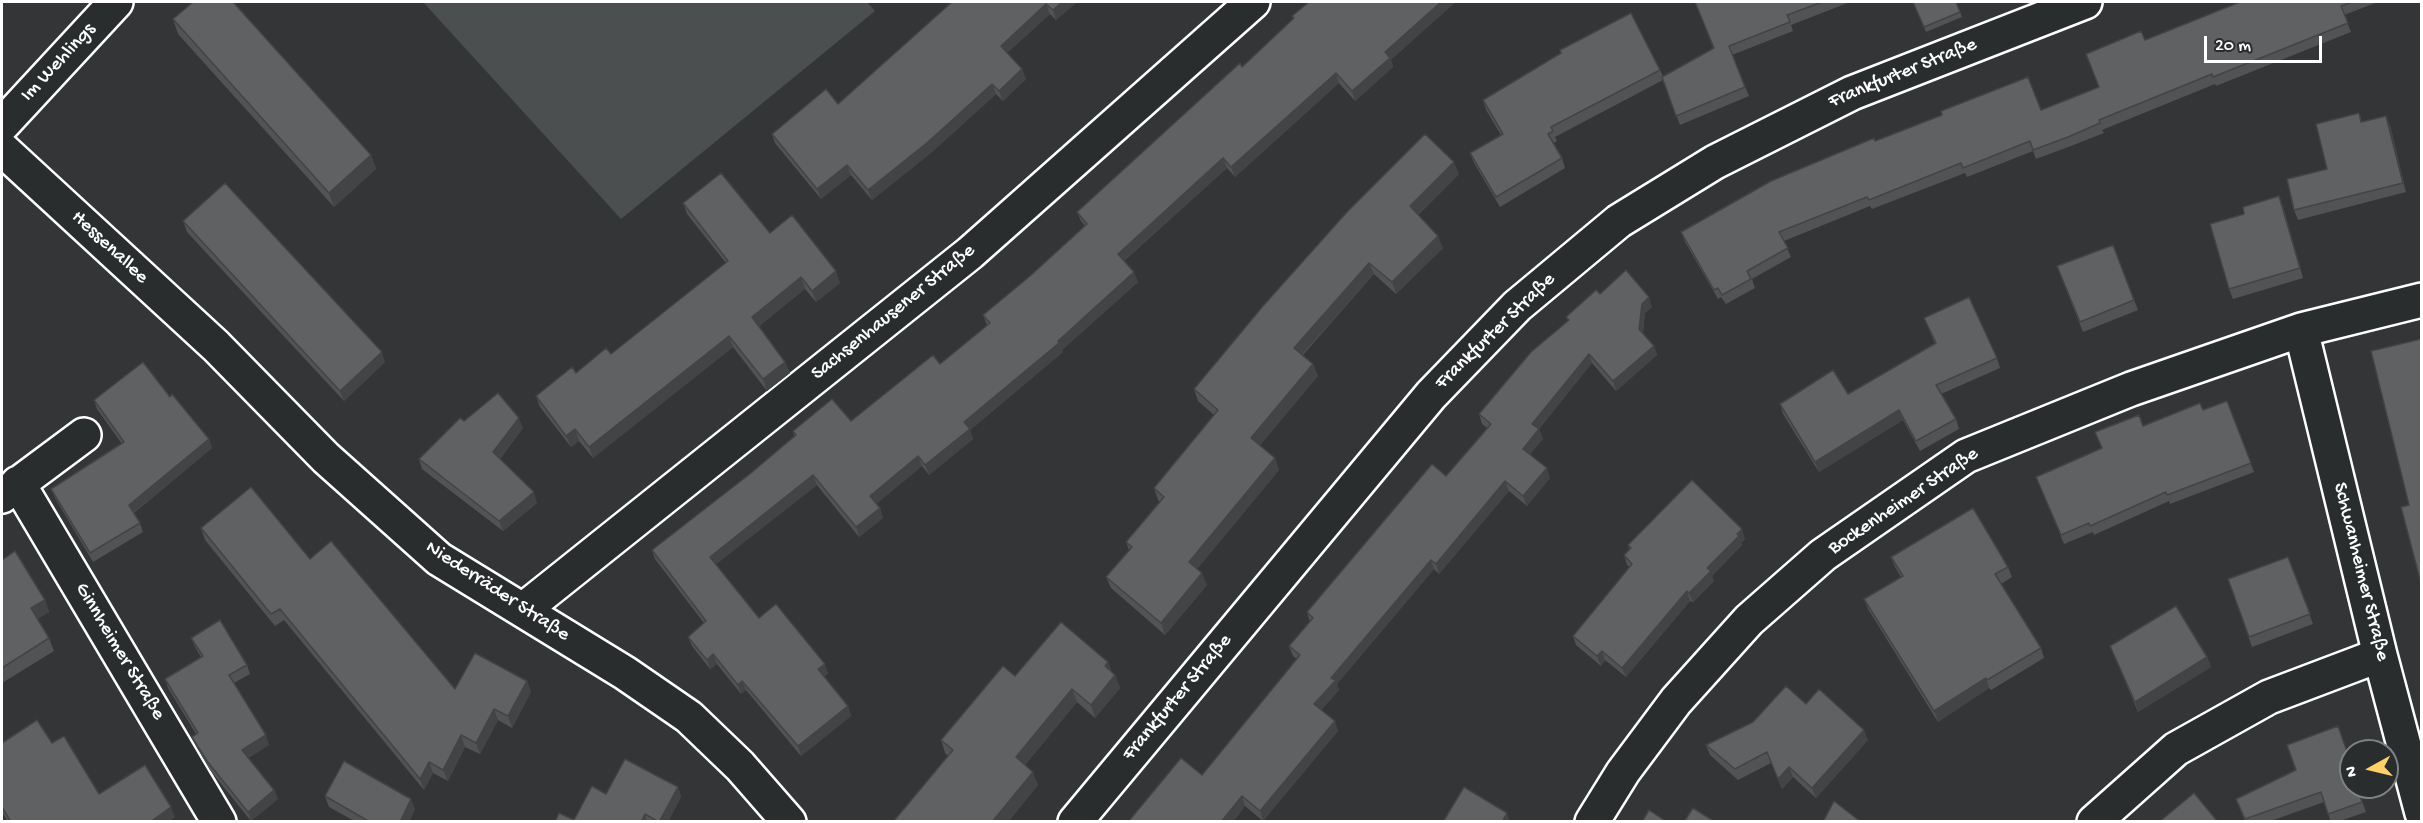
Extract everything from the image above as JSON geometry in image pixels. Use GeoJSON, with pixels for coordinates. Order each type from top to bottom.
{"type":"FeatureCollection","features":[{"type":"Feature","properties":{"kind":"street","name":"Im Wehlings"},"geometry":{"type":"LineString","coordinates":[[2,125],[116,2]]}},
{"type":"Feature","properties":{"kind":"street","name":"Sachsenhausener Straße"},"geometry":{"type":"LineString","coordinates":[[523,610],[970,253],[1253,2]]}},
{"type":"Feature","properties":{"kind":"street","name":"Frankfurter Straße"},"geometry":{"type":"LineString","coordinates":[[1076,822],[1431,395],[1516,306],[1619,221],[1715,162],[1852,93],[2085,2]]}},
{"type":"Feature","properties":{"kind":"street","name":"Hessenallee"},"geometry":{"type":"LineString","coordinates":[[2,149],[216,346]]}},
{"type":"Feature","properties":{"kind":"street","name":"Bockenheimer Straße"},"geometry":{"type":"LineString","coordinates":[[1592,822],[1623,772],[1676,701],[1749,620],[1823,555],[1966,456],[2120,393],[2301,330],[2421,300]]}},
{"type":"Feature","properties":{"kind":"street","name":"Schwanheimer Straße"},"geometry":{"type":"LineString","coordinates":[[2301,330],[2380,656],[2421,813]]}},
{"type":"Feature","properties":{"kind":"street","name":"Niederräder Straße"},"geometry":{"type":"LineString","coordinates":[[216,346],[327,458],[439,559],[625,673],[689,717],[740,766],[789,822]]}},
{"type":"Feature","properties":{"kind":"street"},"geometry":{"type":"LineString","coordinates":[[10,490],[84,435]]}},
{"type":"Feature","properties":{"kind":"street","name":"Ginnheimer Straße"},"geometry":{"type":"LineString","coordinates":[[10,490],[219,822]]}},
{"type":"Feature","properties":{"kind":"street"},"geometry":{"type":"LineString","coordinates":[[2094,822],[2176,749],[2269,697],[2380,656]]}},
{"type":"Feature","properties":{"kind":"shaded area"},"geometry":{"type":"Polygon","coordinates":[[[423,2],[867,2],[875,11],[621,219],[423,2]]]}},
{"type":"Feature","properties":{"kind":"building"},"geometry":{"type":"Polygon","coordinates":[[[193,2],[233,2],[371,155],[329,193],[173,19],[193,2]]]}},
{"type":"Feature","properties":{"kind":"building"},"geometry":{"type":"Polygon","coordinates":[[[952,2],[1062,2],[1053,10],[1046,4],[1001,46],[1022,69],[999,91],[992,84],[928,142],[868,190],[847,165],[817,189],[772,134],[826,89],[838,104],[952,2]]]}},
{"type":"Feature","properties":{"kind":"building"},"geometry":{"type":"Polygon","coordinates":[[[1309,2],[1441,2],[1385,52],[1390,58],[1352,91],[1336,73],[1231,167],[1223,158],[1118,254],[1134,272],[1058,341],[1059,343],[964,422],[970,429],[925,465],[918,456],[870,496],[880,508],[856,527],[813,475],[710,557],[759,618],[776,604],[825,664],[818,669],[848,706],[798,746],[742,681],[738,685],[713,654],[707,660],[688,637],[706,621],[652,550],[751,473],[796,435],[793,431],[832,399],[851,421],[933,355],[940,364],[990,323],[983,315],[1087,224],[1077,212],[1240,63],[1242,67],[1309,2]]]}},
{"type":"Feature","properties":{"kind":"building"},"geometry":{"type":"Polygon","coordinates":[[[1695,2],[1822,2],[1787,15],[1790,22],[1729,46],[1745,87],[1676,116],[1662,77],[1714,48],[1695,2]]]}},
{"type":"Feature","properties":{"kind":"building"},"geometry":{"type":"Polygon","coordinates":[[[1913,2],[1956,2],[1960,12],[1924,27],[1913,2]]]}},
{"type":"Feature","properties":{"kind":"building"},"geometry":{"type":"Polygon","coordinates":[[[2240,2],[2352,2],[2341,6],[2348,23],[2213,77],[2212,74],[2099,120],[2100,123],[2068,137],[2033,150],[2030,141],[1963,168],[1961,163],[1869,200],[1867,197],[1779,232],[1788,248],[1747,271],[1751,279],[1722,295],[1718,288],[1714,290],[1681,232],[1771,181],[1874,138],[1875,141],[1942,115],[1941,111],[2028,77],[2041,110],[2099,87],[2086,54],[2141,31],[2145,40],[2240,2]]]}},
{"type":"Feature","properties":{"kind":"building"},"geometry":{"type":"Polygon","coordinates":[[[1631,13],[1660,70],[1551,127],[1553,131],[1548,134],[1562,158],[1496,197],[1470,153],[1503,134],[1483,100],[1561,53],[1560,50],[1631,13]]]}},
{"type":"Feature","properties":{"kind":"building"},"geometry":{"type":"Polygon","coordinates":[[[2359,113],[2361,122],[2386,116],[2403,183],[2294,210],[2287,179],[2327,169],[2316,124],[2359,113]]]}},
{"type":"Feature","properties":{"kind":"building"},"geometry":{"type":"Polygon","coordinates":[[[1425,134],[1454,162],[1410,206],[1438,236],[1392,282],[1369,263],[1294,348],[1313,364],[1251,438],[1275,458],[1189,562],[1202,573],[1161,623],[1106,577],[1132,547],[1126,542],[1164,497],[1154,488],[1218,410],[1194,389],[1263,306],[1347,212],[1425,134]]]}},
{"type":"Feature","properties":{"kind":"building"},"geometry":{"type":"Polygon","coordinates":[[[721,173],[770,233],[792,215],[836,271],[812,291],[801,277],[752,317],[785,362],[763,379],[729,336],[589,447],[575,429],[566,436],[536,396],[572,367],[576,373],[606,348],[611,354],[728,261],[683,203],[721,173]]]}},
{"type":"Feature","properties":{"kind":"building"},"geometry":{"type":"Polygon","coordinates":[[[225,183],[382,352],[340,391],[183,221],[225,183]]]}},
{"type":"Feature","properties":{"kind":"building"},"geometry":{"type":"Polygon","coordinates":[[[2279,196],[2300,268],[2229,289],[2210,224],[2244,214],[2243,207],[2279,196]]]}},
{"type":"Feature","properties":{"kind":"building"},"geometry":{"type":"Polygon","coordinates":[[[2113,245],[2134,300],[2080,322],[2057,266],[2113,245]]]}},
{"type":"Feature","properties":{"kind":"building"},"geometry":{"type":"Polygon","coordinates":[[[1626,270],[1649,297],[1642,304],[1639,329],[1654,346],[1613,381],[1589,354],[1532,424],[1539,429],[1523,449],[1547,468],[1523,496],[1505,481],[1436,564],[1431,560],[1331,678],[1336,680],[1314,704],[1335,721],[1260,811],[1242,796],[1221,822],[1128,822],[1181,758],[1202,775],[1300,655],[1289,646],[1313,618],[1307,612],[1432,464],[1446,476],[1491,424],[1479,414],[1531,352],[1569,320],[1566,317],[1596,290],[1600,294],[1626,270]]]}},
{"type":"Feature","properties":{"kind":"building"},"geometry":{"type":"Polygon","coordinates":[[[1969,297],[1997,358],[1936,385],[1956,419],[1916,441],[1899,410],[1815,462],[1780,404],[1833,370],[1848,394],[1936,343],[1924,318],[1969,297]]]}},
{"type":"Feature","properties":{"kind":"building"},"geometry":{"type":"Polygon","coordinates":[[[2421,339],[2421,583],[2401,507],[2409,505],[2371,351],[2421,339]]]}},
{"type":"Feature","properties":{"kind":"building"},"geometry":{"type":"Polygon","coordinates":[[[143,362],[170,397],[172,394],[209,439],[129,505],[140,523],[90,553],[51,489],[124,442],[94,400],[143,362]]]}},
{"type":"Feature","properties":{"kind":"building"},"geometry":{"type":"Polygon","coordinates":[[[498,393],[519,418],[493,452],[534,492],[499,521],[419,459],[460,418],[464,421],[498,393]]]}},
{"type":"Feature","properties":{"kind":"building"},"geometry":{"type":"Polygon","coordinates":[[[2227,401],[2251,463],[2167,495],[2166,492],[2090,526],[2089,523],[2061,535],[2036,477],[2102,448],[2095,432],[2139,415],[2143,426],[2200,403],[2203,410],[2227,401]]]}},
{"type":"Feature","properties":{"kind":"building"},"geometry":{"type":"Polygon","coordinates":[[[1692,480],[1742,529],[1737,534],[1739,536],[1707,568],[1711,571],[1689,593],[1687,591],[1622,668],[1602,651],[1597,656],[1573,636],[1632,564],[1624,555],[1631,548],[1628,545],[1692,480]]]}},
{"type":"Feature","properties":{"kind":"building"},"geometry":{"type":"Polygon","coordinates":[[[251,487],[310,559],[331,541],[455,689],[475,653],[527,681],[508,716],[494,709],[476,743],[461,735],[443,770],[429,762],[420,779],[280,609],[271,614],[201,528],[251,487]]]}},
{"type":"Feature","properties":{"kind":"building"},"geometry":{"type":"Polygon","coordinates":[[[1973,508],[2008,567],[1995,574],[2041,648],[1987,680],[1986,678],[1934,711],[1864,599],[1903,576],[1891,557],[1973,508]]]}},
{"type":"Feature","properties":{"kind":"building"},"geometry":{"type":"Polygon","coordinates":[[[15,551],[45,600],[31,608],[49,638],[2,668],[2,560],[15,551]]]}},
{"type":"Feature","properties":{"kind":"building"},"geometry":{"type":"Polygon","coordinates":[[[2288,557],[2310,614],[2249,637],[2228,579],[2288,557]]]}},
{"type":"Feature","properties":{"kind":"building"},"geometry":{"type":"Polygon","coordinates":[[[2176,606],[2207,657],[2135,702],[2110,646],[2176,606]]]}},
{"type":"Feature","properties":{"kind":"building"},"geometry":{"type":"Polygon","coordinates":[[[220,620],[247,665],[229,675],[266,735],[242,750],[274,790],[248,812],[207,761],[192,737],[198,733],[165,679],[203,656],[191,638],[220,620]]]}},
{"type":"Feature","properties":{"kind":"building"},"geometry":{"type":"Polygon","coordinates":[[[1061,622],[1108,662],[1105,666],[1115,675],[1091,705],[1072,689],[1016,757],[1033,772],[992,822],[893,822],[953,750],[941,740],[1003,666],[1015,676],[1061,622]]]}},
{"type":"Feature","properties":{"kind":"building"},"geometry":{"type":"Polygon","coordinates":[[[1786,686],[1806,704],[1819,689],[1864,730],[1812,788],[1789,767],[1778,779],[1767,752],[1735,769],[1706,745],[1753,722],[1786,686]]]}},
{"type":"Feature","properties":{"kind":"building"},"geometry":{"type":"Polygon","coordinates":[[[37,720],[52,743],[64,736],[99,794],[145,765],[171,807],[150,822],[11,822],[2,807],[2,743],[37,720]]]}},
{"type":"Feature","properties":{"kind":"building"},"geometry":{"type":"Polygon","coordinates":[[[2338,726],[2343,739],[2339,739],[2339,799],[2361,799],[2362,802],[2328,814],[2321,792],[2245,819],[2236,799],[2296,770],[2287,745],[2338,726]]]}},
{"type":"Feature","properties":{"kind":"building"},"geometry":{"type":"Polygon","coordinates":[[[625,759],[678,787],[659,822],[645,814],[641,822],[555,822],[559,813],[574,820],[592,786],[606,794],[625,759]]]}},
{"type":"Feature","properties":{"kind":"building"},"geometry":{"type":"Polygon","coordinates":[[[344,761],[411,799],[400,822],[370,822],[325,796],[344,761]]]}},
{"type":"Feature","properties":{"kind":"building"},"geometry":{"type":"Polygon","coordinates":[[[1464,787],[1507,813],[1503,820],[1505,822],[1443,822],[1464,787]]]}},
{"type":"Feature","properties":{"kind":"building"},"geometry":{"type":"Polygon","coordinates":[[[2194,793],[2218,822],[2159,822],[2194,793]]]}},
{"type":"Feature","properties":{"kind":"building"},"geometry":{"type":"Polygon","coordinates":[[[1834,801],[1861,822],[1823,822],[1834,801]]]}},
{"type":"Feature","properties":{"kind":"building"},"geometry":{"type":"Polygon","coordinates":[[[1693,808],[1715,822],[1684,822],[1693,808]]]}},
{"type":"Feature","properties":{"kind":"building"},"geometry":{"type":"Polygon","coordinates":[[[1649,810],[1667,822],[1642,822],[1649,810]]]}}]}
